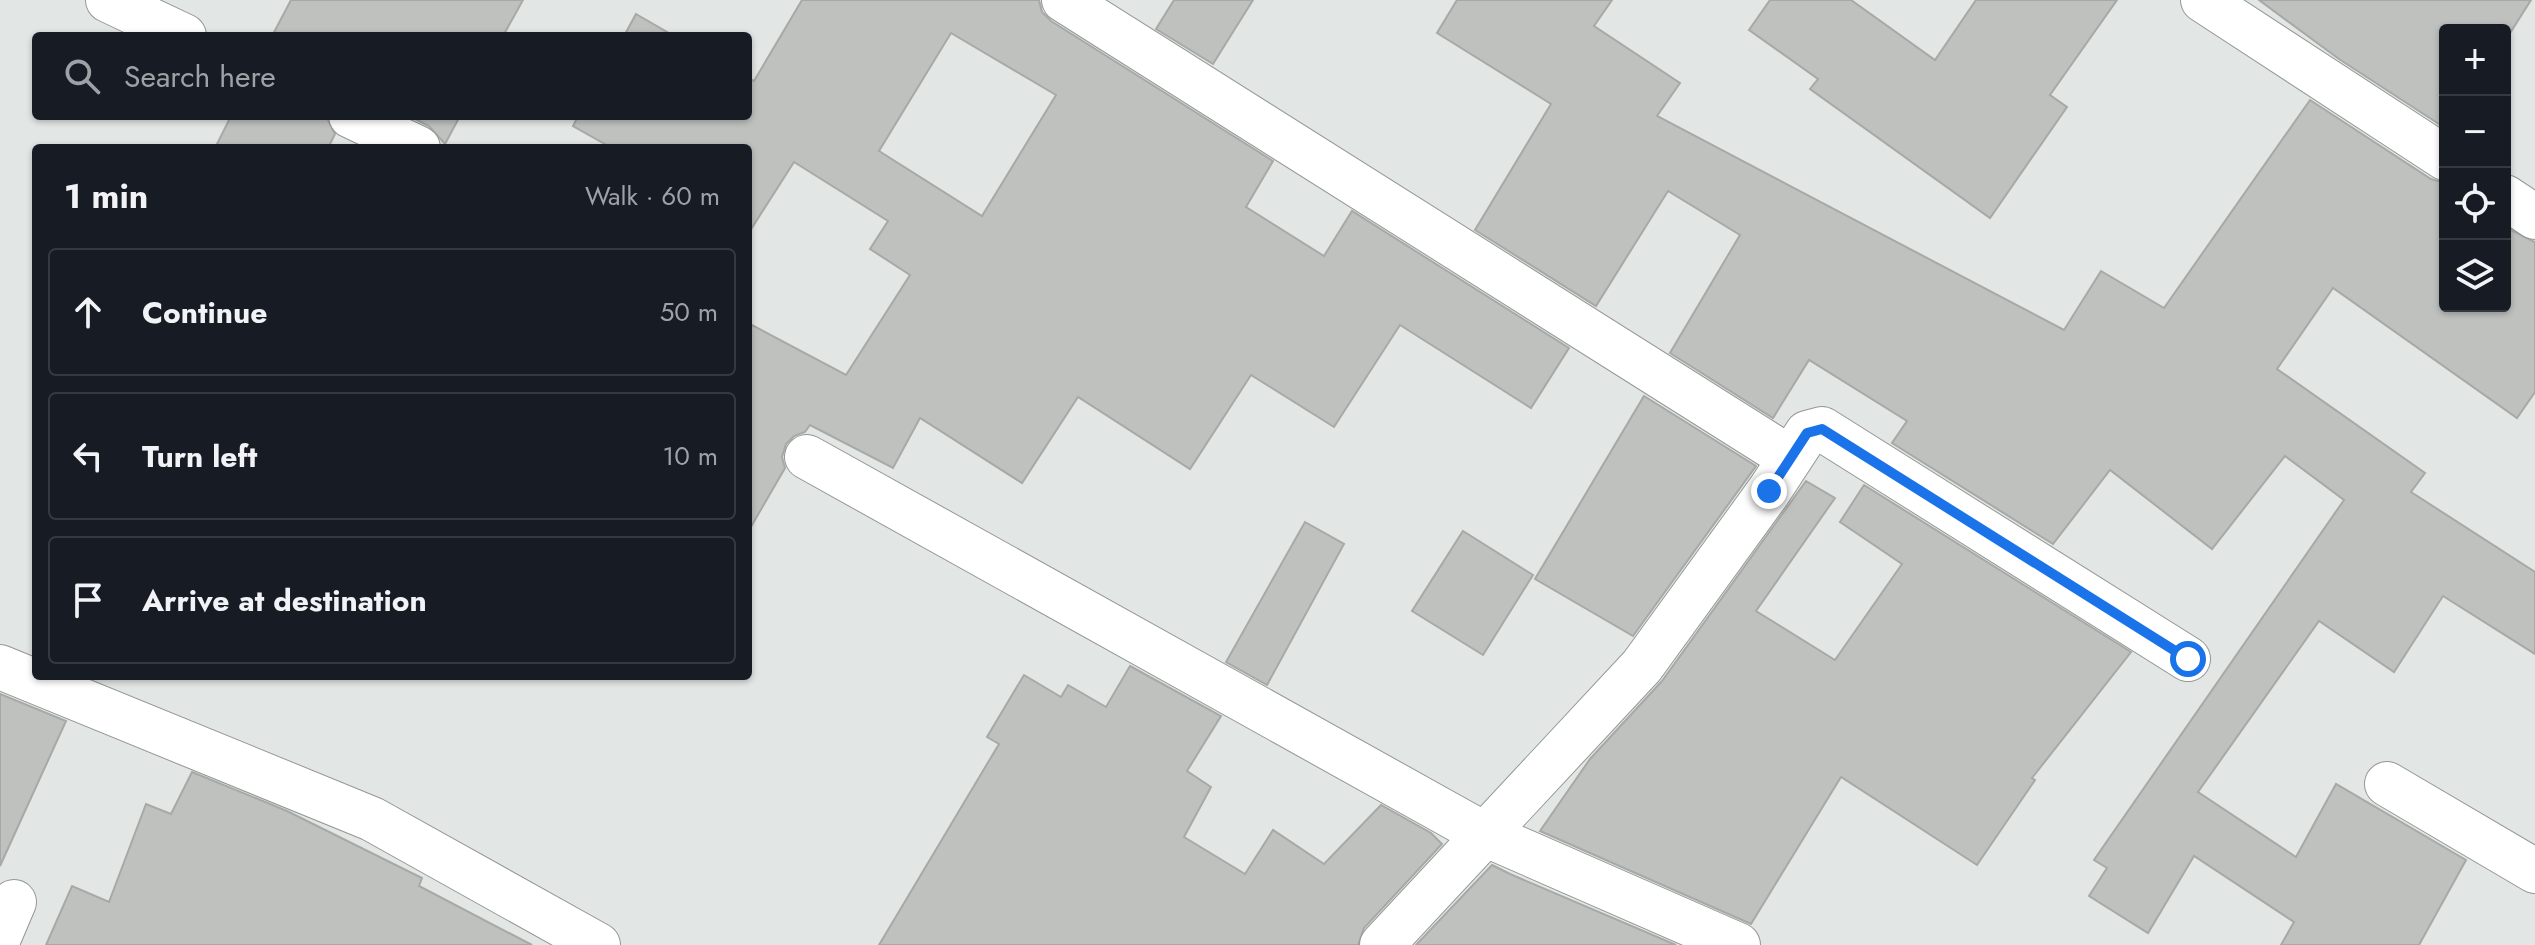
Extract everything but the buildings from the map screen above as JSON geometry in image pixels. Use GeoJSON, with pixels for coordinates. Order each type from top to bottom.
{"type":"FeatureCollection","features":[{"type":"Feature","properties":{"kind":"street"},"geometry":{"type":"LineString","coordinates":[[108,0],[176,32]]}},
{"type":"Feature","properties":{"kind":"street"},"geometry":{"type":"LineString","coordinates":[[1064,0],[1790,458]]}},
{"type":"Feature","properties":{"kind":"street"},"geometry":{"type":"LineString","coordinates":[[2203,0],[2439,154]]}},
{"type":"Feature","properties":{"kind":"street"},"geometry":{"type":"LineString","coordinates":[[359,120],[410,144]]}},
{"type":"Feature","properties":{"kind":"street"},"geometry":{"type":"LineString","coordinates":[[2511,201],[2535,217]]}},
{"type":"Feature","properties":{"kind":"street"},"geometry":{"type":"LineString","coordinates":[[1382,945],[1482,833],[1642,666],[1807,433],[1822,429],[2188,659]]}},
{"type":"Feature","properties":{"kind":"street"},"geometry":{"type":"LineString","coordinates":[[807,457],[1482,833],[1738,945]]}},
{"type":"Feature","properties":{"kind":"street"},"geometry":{"type":"LineString","coordinates":[[0,667],[372,819],[598,945]]}},
{"type":"Feature","properties":{"kind":"street"},"geometry":{"type":"LineString","coordinates":[[2387,784],[2535,871]]}},
{"type":"Feature","properties":{"kind":"route"},"geometry":{"type":"LineString","coordinates":[[1769,491],[1807,433],[1822,429],[2188,659]]}}]}
